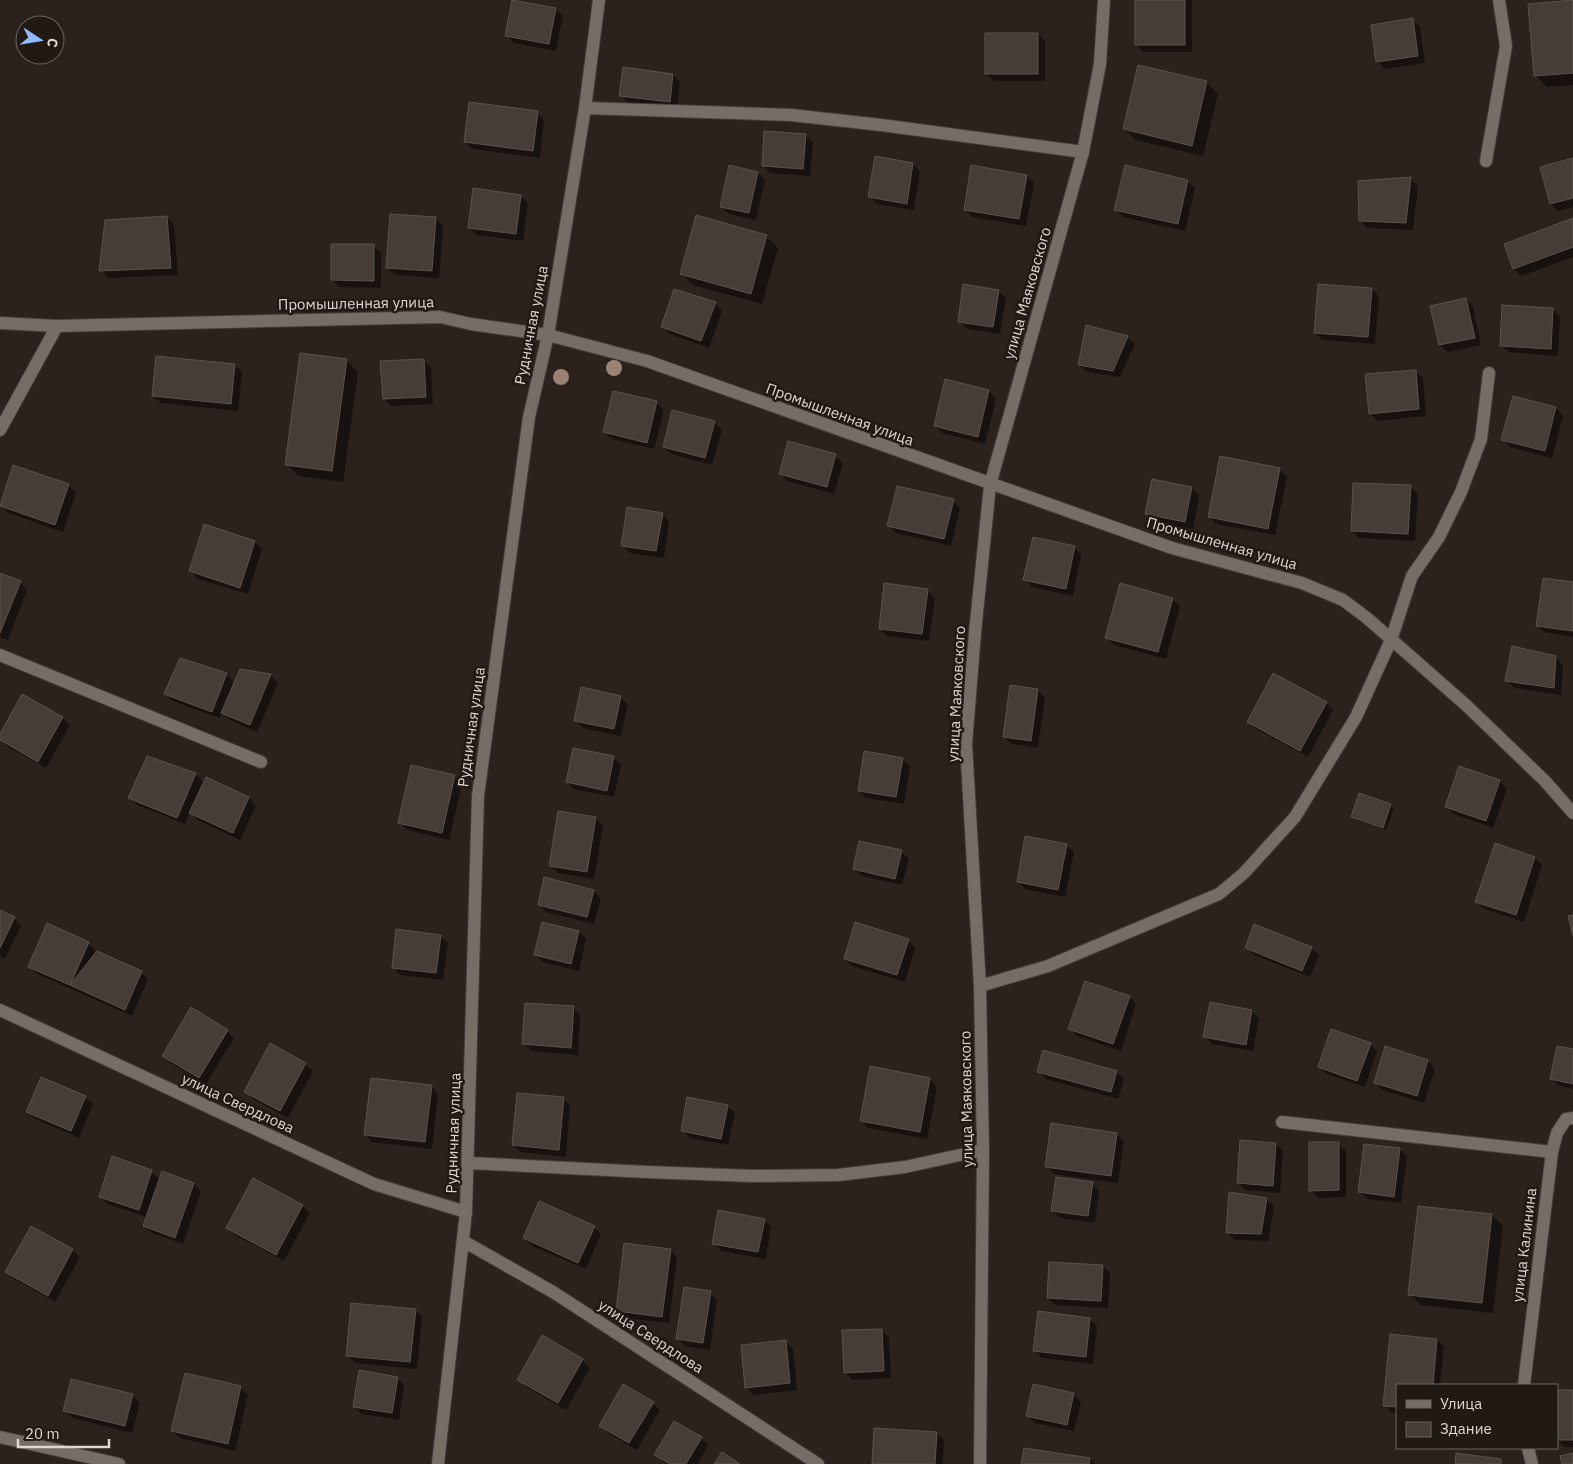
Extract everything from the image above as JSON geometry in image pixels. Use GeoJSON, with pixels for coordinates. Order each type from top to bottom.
{"type":"FeatureCollection","features":[{"type":"Feature","properties":{"kind":"street","name":"Рудничная улица"},"geometry":{"type":"LineString","coordinates":[[438,1464],[466,1212],[469,1163],[478,796],[529,417],[548,335],[585,108],[599,0]]}},
{"type":"Feature","properties":{"kind":"street","name":"улица Маяковского"},"geometry":{"type":"LineString","coordinates":[[980,1464],[983,1150],[980,986],[966,744],[990,485],[1083,152],[1100,64],[1104,0]]}},
{"type":"Feature","properties":{"kind":"street"},"geometry":{"type":"LineString","coordinates":[[1486,161],[1506,46],[1500,0]]}},
{"type":"Feature","properties":{"kind":"street"},"geometry":{"type":"LineString","coordinates":[[585,108],[791,115],[1083,152]]}},
{"type":"Feature","properties":{"kind":"street","name":"Промышленная улица"},"geometry":{"type":"LineString","coordinates":[[0,323],[57,326],[440,317],[471,324],[548,335],[647,361],[990,485],[1172,548],[1302,583],[1343,600],[1474,713],[1545,781],[1573,813]]}},
{"type":"Feature","properties":{"kind":"street"},"geometry":{"type":"LineString","coordinates":[[0,430],[57,326]]}},
{"type":"Feature","properties":{"kind":"street"},"geometry":{"type":"LineString","coordinates":[[980,986],[1048,966],[1219,894],[1244,873],[1296,817],[1356,717],[1391,640],[1412,576],[1439,537],[1461,492],[1481,438],[1489,373]]}},
{"type":"Feature","properties":{"kind":"street"},"geometry":{"type":"LineString","coordinates":[[0,655],[261,762]]}},
{"type":"Feature","properties":{"kind":"street","name":"улица Свердлова"},"geometry":{"type":"LineString","coordinates":[[0,1010],[374,1184],[466,1212]]}},
{"type":"Feature","properties":{"kind":"street","name":"улица Калинина"},"geometry":{"type":"LineString","coordinates":[[1524,1384],[1552,1152],[1557,1134],[1566,1119],[1573,1118]]}},
{"type":"Feature","properties":{"kind":"street"},"geometry":{"type":"LineString","coordinates":[[1282,1122],[1552,1152]]}},
{"type":"Feature","properties":{"kind":"street"},"geometry":{"type":"LineString","coordinates":[[469,1163],[753,1176],[838,1176],[905,1166],[983,1150]]}},
{"type":"Feature","properties":{"kind":"street","name":"улица Свердлова"},"geometry":{"type":"LineString","coordinates":[[463,1241],[553,1292],[818,1464]]}},
{"type":"Feature","properties":{"kind":"street"},"geometry":{"type":"LineString","coordinates":[[0,1437],[119,1464]]}},
{"type":"Feature","properties":{"kind":"street"},"geometry":{"type":"LineString","coordinates":[[1528,1449],[1532,1464]]}},
{"type":"Feature","properties":{"kind":"building"},"geometry":{"type":"Polygon","coordinates":[[[512,0],[556,8],[549,44],[505,36],[512,0]]]}},
{"type":"Feature","properties":{"kind":"building"},"geometry":{"type":"Polygon","coordinates":[[[1135,0],[1185,0],[1185,45],[1135,45],[1135,0]]]}},
{"type":"Feature","properties":{"kind":"building"},"geometry":{"type":"Polygon","coordinates":[[[1573,0],[1573,73],[1534,76],[1528,4],[1573,0]]]}},
{"type":"Feature","properties":{"kind":"building"},"geometry":{"type":"Polygon","coordinates":[[[1413,18],[1418,56],[1376,62],[1371,25],[1413,18]]]}},
{"type":"Feature","properties":{"kind":"building"},"geometry":{"type":"Polygon","coordinates":[[[985,33],[1038,33],[1038,74],[985,74],[985,33]]]}},
{"type":"Feature","properties":{"kind":"building"},"geometry":{"type":"Polygon","coordinates":[[[1138,65],[1207,81],[1192,146],[1123,129],[1138,65]]]}},
{"type":"Feature","properties":{"kind":"building"},"geometry":{"type":"Polygon","coordinates":[[[623,67],[673,74],[670,102],[619,96],[623,67]]]}},
{"type":"Feature","properties":{"kind":"building"},"geometry":{"type":"Polygon","coordinates":[[[469,102],[538,111],[533,151],[464,142],[469,102]]]}},
{"type":"Feature","properties":{"kind":"building"},"geometry":{"type":"Polygon","coordinates":[[[764,131],[806,134],[803,169],[762,166],[764,131]]]}},
{"type":"Feature","properties":{"kind":"building"},"geometry":{"type":"Polygon","coordinates":[[[875,156],[913,163],[907,204],[868,197],[875,156]]]}},
{"type":"Feature","properties":{"kind":"building"},"geometry":{"type":"Polygon","coordinates":[[[1573,158],[1573,198],[1550,204],[1540,167],[1573,158]]]}},
{"type":"Feature","properties":{"kind":"building"},"geometry":{"type":"Polygon","coordinates":[[[729,165],[758,172],[749,213],[720,207],[729,165]]]}},
{"type":"Feature","properties":{"kind":"building"},"geometry":{"type":"Polygon","coordinates":[[[971,165],[1027,175],[1019,219],[964,210],[971,165]]]}},
{"type":"Feature","properties":{"kind":"building"},"geometry":{"type":"Polygon","coordinates":[[[1125,165],[1188,180],[1178,224],[1114,210],[1125,165]]]}},
{"type":"Feature","properties":{"kind":"building"},"geometry":{"type":"Polygon","coordinates":[[[1411,177],[1406,223],[1359,221],[1358,181],[1411,177]]]}},
{"type":"Feature","properties":{"kind":"building"},"geometry":{"type":"Polygon","coordinates":[[[473,188],[521,195],[516,234],[468,228],[473,188]]]}},
{"type":"Feature","properties":{"kind":"building"},"geometry":{"type":"Polygon","coordinates":[[[390,214],[436,217],[432,271],[386,268],[390,214]]]}},
{"type":"Feature","properties":{"kind":"building"},"geometry":{"type":"Polygon","coordinates":[[[696,215],[767,235],[751,294],[680,274],[696,215]]]}},
{"type":"Feature","properties":{"kind":"building"},"geometry":{"type":"Polygon","coordinates":[[[167,216],[171,268],[99,271],[105,220],[167,216]]]}},
{"type":"Feature","properties":{"kind":"building"},"geometry":{"type":"Polygon","coordinates":[[[1573,218],[1573,247],[1513,269],[1504,244],[1573,218]]]}},
{"type":"Feature","properties":{"kind":"building"},"geometry":{"type":"Polygon","coordinates":[[[331,244],[374,244],[374,281],[331,280],[331,244]]]}},
{"type":"Feature","properties":{"kind":"building"},"geometry":{"type":"Polygon","coordinates":[[[963,284],[999,290],[993,327],[958,322],[963,284]]]}},
{"type":"Feature","properties":{"kind":"building"},"geometry":{"type":"Polygon","coordinates":[[[1318,284],[1372,288],[1368,337],[1314,333],[1318,284]]]}},
{"type":"Feature","properties":{"kind":"building"},"geometry":{"type":"Polygon","coordinates":[[[674,289],[716,302],[701,341],[661,327],[674,289]]]}},
{"type":"Feature","properties":{"kind":"building"},"geometry":{"type":"Polygon","coordinates":[[[1466,298],[1475,338],[1439,345],[1430,306],[1466,298]]]}},
{"type":"Feature","properties":{"kind":"building"},"geometry":{"type":"Polygon","coordinates":[[[1502,305],[1553,308],[1551,349],[1500,346],[1502,305]]]}},
{"type":"Feature","properties":{"kind":"building"},"geometry":{"type":"Polygon","coordinates":[[[1086,325],[1128,336],[1113,371],[1078,365],[1086,325]]]}},
{"type":"Feature","properties":{"kind":"building"},"geometry":{"type":"Polygon","coordinates":[[[300,353],[347,359],[332,471],[285,465],[300,353]]]}},
{"type":"Feature","properties":{"kind":"building"},"geometry":{"type":"Polygon","coordinates":[[[156,356],[235,364],[231,404],[152,396],[156,356]]]}},
{"type":"Feature","properties":{"kind":"building"},"geometry":{"type":"Polygon","coordinates":[[[424,359],[426,397],[383,399],[380,361],[424,359]]]}},
{"type":"Feature","properties":{"kind":"building"},"geometry":{"type":"Polygon","coordinates":[[[1416,370],[1419,409],[1369,414],[1365,374],[1416,370]]]}},
{"type":"Feature","properties":{"kind":"building"},"geometry":{"type":"Polygon","coordinates":[[[945,379],[989,390],[978,437],[934,426],[945,379]]]}},
{"type":"Feature","properties":{"kind":"building"},"geometry":{"type":"Polygon","coordinates":[[[613,391],[657,401],[647,443],[603,432],[613,391]]]}},
{"type":"Feature","properties":{"kind":"building"},"geometry":{"type":"Polygon","coordinates":[[[1513,396],[1556,407],[1545,451],[1501,440],[1513,396]]]}},
{"type":"Feature","properties":{"kind":"building"},"geometry":{"type":"Polygon","coordinates":[[[672,410],[715,421],[705,458],[663,447],[672,410]]]}},
{"type":"Feature","properties":{"kind":"building"},"geometry":{"type":"Polygon","coordinates":[[[788,441],[836,454],[827,487],[779,474],[788,441]]]}},
{"type":"Feature","properties":{"kind":"building"},"geometry":{"type":"Polygon","coordinates":[[[1220,456],[1280,468],[1268,529],[1208,517],[1220,456]]]}},
{"type":"Feature","properties":{"kind":"building"},"geometry":{"type":"Polygon","coordinates":[[[13,465],[69,484],[55,525],[0,506],[13,465]]]}},
{"type":"Feature","properties":{"kind":"building"},"geometry":{"type":"Polygon","coordinates":[[[1152,479],[1192,487],[1185,522],[1145,514],[1152,479]]]}},
{"type":"Feature","properties":{"kind":"building"},"geometry":{"type":"Polygon","coordinates":[[[1353,483],[1411,485],[1408,534],[1351,531],[1353,483]]]}},
{"type":"Feature","properties":{"kind":"building"},"geometry":{"type":"Polygon","coordinates":[[[897,486],[954,499],[944,539],[887,526],[897,486]]]}},
{"type":"Feature","properties":{"kind":"building"},"geometry":{"type":"Polygon","coordinates":[[[627,507],[663,513],[656,551],[621,546],[627,507]]]}},
{"type":"Feature","properties":{"kind":"building"},"geometry":{"type":"Polygon","coordinates":[[[204,524],[255,541],[240,588],[189,571],[204,524]]]}},
{"type":"Feature","properties":{"kind":"building"},"geometry":{"type":"Polygon","coordinates":[[[1033,537],[1075,546],[1066,589],[1023,580],[1033,537]]]}},
{"type":"Feature","properties":{"kind":"building"},"geometry":{"type":"Polygon","coordinates":[[[0,573],[21,581],[0,633],[0,573]]]}},
{"type":"Feature","properties":{"kind":"building"},"geometry":{"type":"Polygon","coordinates":[[[1543,578],[1573,582],[1573,631],[1536,626],[1543,578]]]}},
{"type":"Feature","properties":{"kind":"building"},"geometry":{"type":"Polygon","coordinates":[[[884,583],[928,589],[922,634],[879,629],[884,583]]]}},
{"type":"Feature","properties":{"kind":"building"},"geometry":{"type":"Polygon","coordinates":[[[1120,583],[1173,598],[1158,652],[1105,638],[1120,583]]]}},
{"type":"Feature","properties":{"kind":"building"},"geometry":{"type":"Polygon","coordinates":[[[1512,646],[1556,656],[1554,688],[1505,681],[1512,646]]]}},
{"type":"Feature","properties":{"kind":"building"},"geometry":{"type":"Polygon","coordinates":[[[180,658],[227,673],[212,712],[164,694],[180,658]]]}},
{"type":"Feature","properties":{"kind":"building"},"geometry":{"type":"Polygon","coordinates":[[[240,669],[271,674],[250,725],[221,713],[240,669]]]}},
{"type":"Feature","properties":{"kind":"building"},"geometry":{"type":"Polygon","coordinates":[[[1273,673],[1327,702],[1300,751],[1247,722],[1273,673]]]}},
{"type":"Feature","properties":{"kind":"building"},"geometry":{"type":"Polygon","coordinates":[[[1010,685],[1038,689],[1031,741],[1003,737],[1010,685]]]}},
{"type":"Feature","properties":{"kind":"building"},"geometry":{"type":"Polygon","coordinates":[[[581,687],[621,696],[614,729],[574,721],[581,687]]]}},
{"type":"Feature","properties":{"kind":"building"},"geometry":{"type":"Polygon","coordinates":[[[22,694],[63,717],[38,762],[0,740],[0,734],[22,694]]]}},
{"type":"Feature","properties":{"kind":"building"},"geometry":{"type":"Polygon","coordinates":[[[573,748],[614,756],[607,791],[566,782],[573,748]]]}},
{"type":"Feature","properties":{"kind":"building"},"geometry":{"type":"Polygon","coordinates":[[[864,751],[903,758],[896,797],[858,791],[864,751]]]}},
{"type":"Feature","properties":{"kind":"building"},"geometry":{"type":"Polygon","coordinates":[[[147,756],[196,773],[177,818],[128,798],[147,756]]]}},
{"type":"Feature","properties":{"kind":"building"},"geometry":{"type":"Polygon","coordinates":[[[411,765],[455,775],[442,833],[398,823],[411,765]]]}},
{"type":"Feature","properties":{"kind":"building"},"geometry":{"type":"Polygon","coordinates":[[[1459,766],[1500,780],[1486,821],[1445,807],[1459,766]]]}},
{"type":"Feature","properties":{"kind":"building"},"geometry":{"type":"Polygon","coordinates":[[[206,777],[249,797],[233,833],[189,813],[206,777]]]}},
{"type":"Feature","properties":{"kind":"building"},"geometry":{"type":"Polygon","coordinates":[[[1359,793],[1391,804],[1383,828],[1351,817],[1359,793]]]}},
{"type":"Feature","properties":{"kind":"building"},"geometry":{"type":"Polygon","coordinates":[[[558,811],[596,817],[587,872],[549,866],[558,811]]]}},
{"type":"Feature","properties":{"kind":"building"},"geometry":{"type":"Polygon","coordinates":[[[1025,836],[1067,844],[1058,890],[1017,882],[1025,836]]]}},
{"type":"Feature","properties":{"kind":"building"},"geometry":{"type":"Polygon","coordinates":[[[859,841],[902,850],[895,879],[853,869],[859,841]]]}},
{"type":"Feature","properties":{"kind":"building"},"geometry":{"type":"Polygon","coordinates":[[[1495,843],[1535,857],[1516,915],[1475,902],[1495,843]]]}},
{"type":"Feature","properties":{"kind":"building"},"geometry":{"type":"Polygon","coordinates":[[[544,877],[594,890],[587,917],[538,905],[544,877]]]}},
{"type":"Feature","properties":{"kind":"building"},"geometry":{"type":"Polygon","coordinates":[[[0,910],[15,917],[0,948],[0,910]]]}},
{"type":"Feature","properties":{"kind":"building"},"geometry":{"type":"Polygon","coordinates":[[[1573,915],[1573,936],[1568,916],[1573,915]]]}},
{"type":"Feature","properties":{"kind":"building"},"geometry":{"type":"Polygon","coordinates":[[[542,922],[579,931],[571,964],[534,955],[542,922]]]}},
{"type":"Feature","properties":{"kind":"building"},"geometry":{"type":"Polygon","coordinates":[[[855,922],[909,939],[897,975],[844,959],[855,922]]]}},
{"type":"Feature","properties":{"kind":"building"},"geometry":{"type":"Polygon","coordinates":[[[47,923],[89,942],[70,985],[28,967],[47,923]]]}},
{"type":"Feature","properties":{"kind":"building"},"geometry":{"type":"Polygon","coordinates":[[[1254,924],[1312,947],[1302,971],[1245,948],[1254,924]]]}},
{"type":"Feature","properties":{"kind":"building"},"geometry":{"type":"Polygon","coordinates":[[[396,929],[441,935],[436,973],[392,968],[396,929]]]}},
{"type":"Feature","properties":{"kind":"building"},"geometry":{"type":"Polygon","coordinates":[[[97,951],[142,971],[125,1010],[70,985],[97,951]]]}},
{"type":"Feature","properties":{"kind":"building"},"geometry":{"type":"Polygon","coordinates":[[[1085,981],[1130,996],[1113,1044],[1068,1029],[1085,981]]]}},
{"type":"Feature","properties":{"kind":"building"},"geometry":{"type":"Polygon","coordinates":[[[1210,1002],[1252,1010],[1246,1045],[1203,1037],[1210,1002]]]}},
{"type":"Feature","properties":{"kind":"building"},"geometry":{"type":"Polygon","coordinates":[[[525,1003],[574,1006],[571,1048],[522,1044],[525,1003]]]}},
{"type":"Feature","properties":{"kind":"building"},"geometry":{"type":"Polygon","coordinates":[[[191,1007],[228,1030],[199,1078],[162,1056],[191,1007]]]}},
{"type":"Feature","properties":{"kind":"building"},"geometry":{"type":"Polygon","coordinates":[[[1331,1029],[1371,1043],[1357,1081],[1318,1067],[1331,1029]]]}},
{"type":"Feature","properties":{"kind":"building"},"geometry":{"type":"Polygon","coordinates":[[[270,1043],[306,1063],[280,1111],[244,1092],[270,1043]]]}},
{"type":"Feature","properties":{"kind":"building"},"geometry":{"type":"Polygon","coordinates":[[[1385,1046],[1428,1060],[1417,1096],[1374,1083],[1385,1046]]]}},
{"type":"Feature","properties":{"kind":"building"},"geometry":{"type":"Polygon","coordinates":[[[1557,1046],[1573,1049],[1573,1084],[1550,1079],[1557,1046]]]}},
{"type":"Feature","properties":{"kind":"building"},"geometry":{"type":"Polygon","coordinates":[[[1043,1050],[1117,1071],[1111,1092],[1037,1072],[1043,1050]]]}},
{"type":"Feature","properties":{"kind":"building"},"geometry":{"type":"Polygon","coordinates":[[[870,1066],[930,1078],[920,1132],[860,1121],[870,1066]]]}},
{"type":"Feature","properties":{"kind":"building"},"geometry":{"type":"Polygon","coordinates":[[[41,1077],[86,1096],[71,1131],[26,1112],[41,1077]]]}},
{"type":"Feature","properties":{"kind":"building"},"geometry":{"type":"Polygon","coordinates":[[[371,1078],[432,1085],[425,1142],[364,1135],[371,1078]]]}},
{"type":"Feature","properties":{"kind":"building"},"geometry":{"type":"Polygon","coordinates":[[[517,1093],[564,1097],[559,1150],[512,1145],[517,1093]]]}},
{"type":"Feature","properties":{"kind":"building"},"geometry":{"type":"Polygon","coordinates":[[[687,1097],[728,1105],[721,1139],[681,1131],[687,1097]]]}},
{"type":"Feature","properties":{"kind":"building"},"geometry":{"type":"Polygon","coordinates":[[[1051,1123],[1117,1133],[1111,1176],[1045,1167],[1051,1123]]]}},
{"type":"Feature","properties":{"kind":"building"},"geometry":{"type":"Polygon","coordinates":[[[1240,1140],[1276,1143],[1273,1186],[1237,1183],[1240,1140]]]}},
{"type":"Feature","properties":{"kind":"building"},"geometry":{"type":"Polygon","coordinates":[[[1309,1142],[1339,1142],[1339,1190],[1309,1191],[1309,1142]]]}},
{"type":"Feature","properties":{"kind":"building"},"geometry":{"type":"Polygon","coordinates":[[[1364,1144],[1400,1148],[1394,1197],[1358,1192],[1364,1144]]]}},
{"type":"Feature","properties":{"kind":"building"},"geometry":{"type":"Polygon","coordinates":[[[112,1156],[152,1170],[139,1210],[99,1197],[112,1156]]]}},
{"type":"Feature","properties":{"kind":"building"},"geometry":{"type":"Polygon","coordinates":[[[162,1171],[194,1183],[175,1238],[143,1226],[162,1171]]]}},
{"type":"Feature","properties":{"kind":"building"},"geometry":{"type":"Polygon","coordinates":[[[1056,1177],[1093,1182],[1088,1216],[1051,1211],[1056,1177]]]}},
{"type":"Feature","properties":{"kind":"building"},"geometry":{"type":"Polygon","coordinates":[[[253,1178],[303,1205],[276,1255],[226,1228],[253,1178]]]}},
{"type":"Feature","properties":{"kind":"building"},"geometry":{"type":"Polygon","coordinates":[[[1229,1192],[1267,1198],[1261,1234],[1226,1233],[1229,1192]]]}},
{"type":"Feature","properties":{"kind":"building"},"geometry":{"type":"Polygon","coordinates":[[[539,1201],[595,1226],[578,1263],[523,1238],[539,1201]]]}},
{"type":"Feature","properties":{"kind":"building"},"geometry":{"type":"Polygon","coordinates":[[[1418,1206],[1492,1214],[1482,1303],[1408,1295],[1418,1206]]]}},
{"type":"Feature","properties":{"kind":"building"},"geometry":{"type":"Polygon","coordinates":[[[718,1210],[765,1219],[758,1252],[712,1244],[718,1210]]]}},
{"type":"Feature","properties":{"kind":"building"},"geometry":{"type":"Polygon","coordinates":[[[31,1226],[73,1249],[48,1296],[5,1272],[31,1226]]]}},
{"type":"Feature","properties":{"kind":"building"},"geometry":{"type":"Polygon","coordinates":[[[624,1243],[671,1249],[662,1317],[616,1311],[624,1243]]]}},
{"type":"Feature","properties":{"kind":"building"},"geometry":{"type":"Polygon","coordinates":[[[1049,1262],[1103,1265],[1101,1301],[1047,1298],[1049,1262]]]}},
{"type":"Feature","properties":{"kind":"building"},"geometry":{"type":"Polygon","coordinates":[[[684,1287],[711,1291],[703,1343],[676,1339],[684,1287]]]}},
{"type":"Feature","properties":{"kind":"building"},"geometry":{"type":"Polygon","coordinates":[[[351,1303],[416,1309],[410,1362],[346,1356],[351,1303]]]}},
{"type":"Feature","properties":{"kind":"building"},"geometry":{"type":"Polygon","coordinates":[[[1038,1311],[1090,1318],[1086,1357],[1033,1351],[1038,1311]]]}},
{"type":"Feature","properties":{"kind":"building"},"geometry":{"type":"Polygon","coordinates":[[[882,1329],[884,1371],[844,1373],[842,1330],[882,1329]]]}},
{"type":"Feature","properties":{"kind":"building"},"geometry":{"type":"Polygon","coordinates":[[[1390,1334],[1437,1339],[1433,1384],[1396,1384],[1396,1407],[1383,1406],[1390,1334]]]}},
{"type":"Feature","properties":{"kind":"building"},"geometry":{"type":"Polygon","coordinates":[[[542,1335],[583,1359],[558,1403],[517,1380],[542,1335]]]}},
{"type":"Feature","properties":{"kind":"building"},"geometry":{"type":"Polygon","coordinates":[[[786,1340],[790,1383],[745,1388],[741,1345],[786,1340]]]}},
{"type":"Feature","properties":{"kind":"building"},"geometry":{"type":"Polygon","coordinates":[[[359,1370],[398,1377],[392,1413],[353,1407],[359,1370]]]}},
{"type":"Feature","properties":{"kind":"building"},"geometry":{"type":"Polygon","coordinates":[[[185,1373],[241,1386],[228,1444],[171,1431],[185,1373]]]}},
{"type":"Feature","properties":{"kind":"building"},"geometry":{"type":"Polygon","coordinates":[[[71,1379],[133,1394],[125,1426],[63,1411],[71,1379]]]}},
{"type":"Feature","properties":{"kind":"building"},"geometry":{"type":"Polygon","coordinates":[[[623,1384],[654,1402],[629,1443],[599,1426],[623,1384]]]}},
{"type":"Feature","properties":{"kind":"building"},"geometry":{"type":"Polygon","coordinates":[[[1033,1384],[1074,1393],[1067,1425],[1026,1416],[1033,1384]]]}},
{"type":"Feature","properties":{"kind":"building"},"geometry":{"type":"Polygon","coordinates":[[[1558,1390],[1573,1390],[1573,1440],[1558,1440],[1558,1390]]]}},
{"type":"Feature","properties":{"kind":"building"},"geometry":{"type":"Polygon","coordinates":[[[674,1421],[702,1437],[686,1464],[670,1464],[654,1455],[674,1421]]]}},
{"type":"Feature","properties":{"kind":"building"},"geometry":{"type":"Polygon","coordinates":[[[874,1428],[937,1432],[935,1464],[872,1464],[874,1428]]]}},
{"type":"Feature","properties":{"kind":"building"},"geometry":{"type":"Polygon","coordinates":[[[1024,1448],[1090,1458],[1089,1464],[1021,1464],[1024,1448]]]}},
{"type":"Feature","properties":{"kind":"building"},"geometry":{"type":"Polygon","coordinates":[[[722,1452],[740,1464],[714,1464],[722,1452]]]}},
{"type":"Feature","properties":{"kind":"building"},"geometry":{"type":"Polygon","coordinates":[[[1456,1453],[1501,1459],[1501,1464],[1455,1464],[1456,1453]]]}},
{"type":"Feature","properties":{"kind":"building"},"geometry":{"type":"Polygon","coordinates":[[[1573,1453],[1573,1464],[1562,1464],[1560,1456],[1573,1453]]]}}]}
